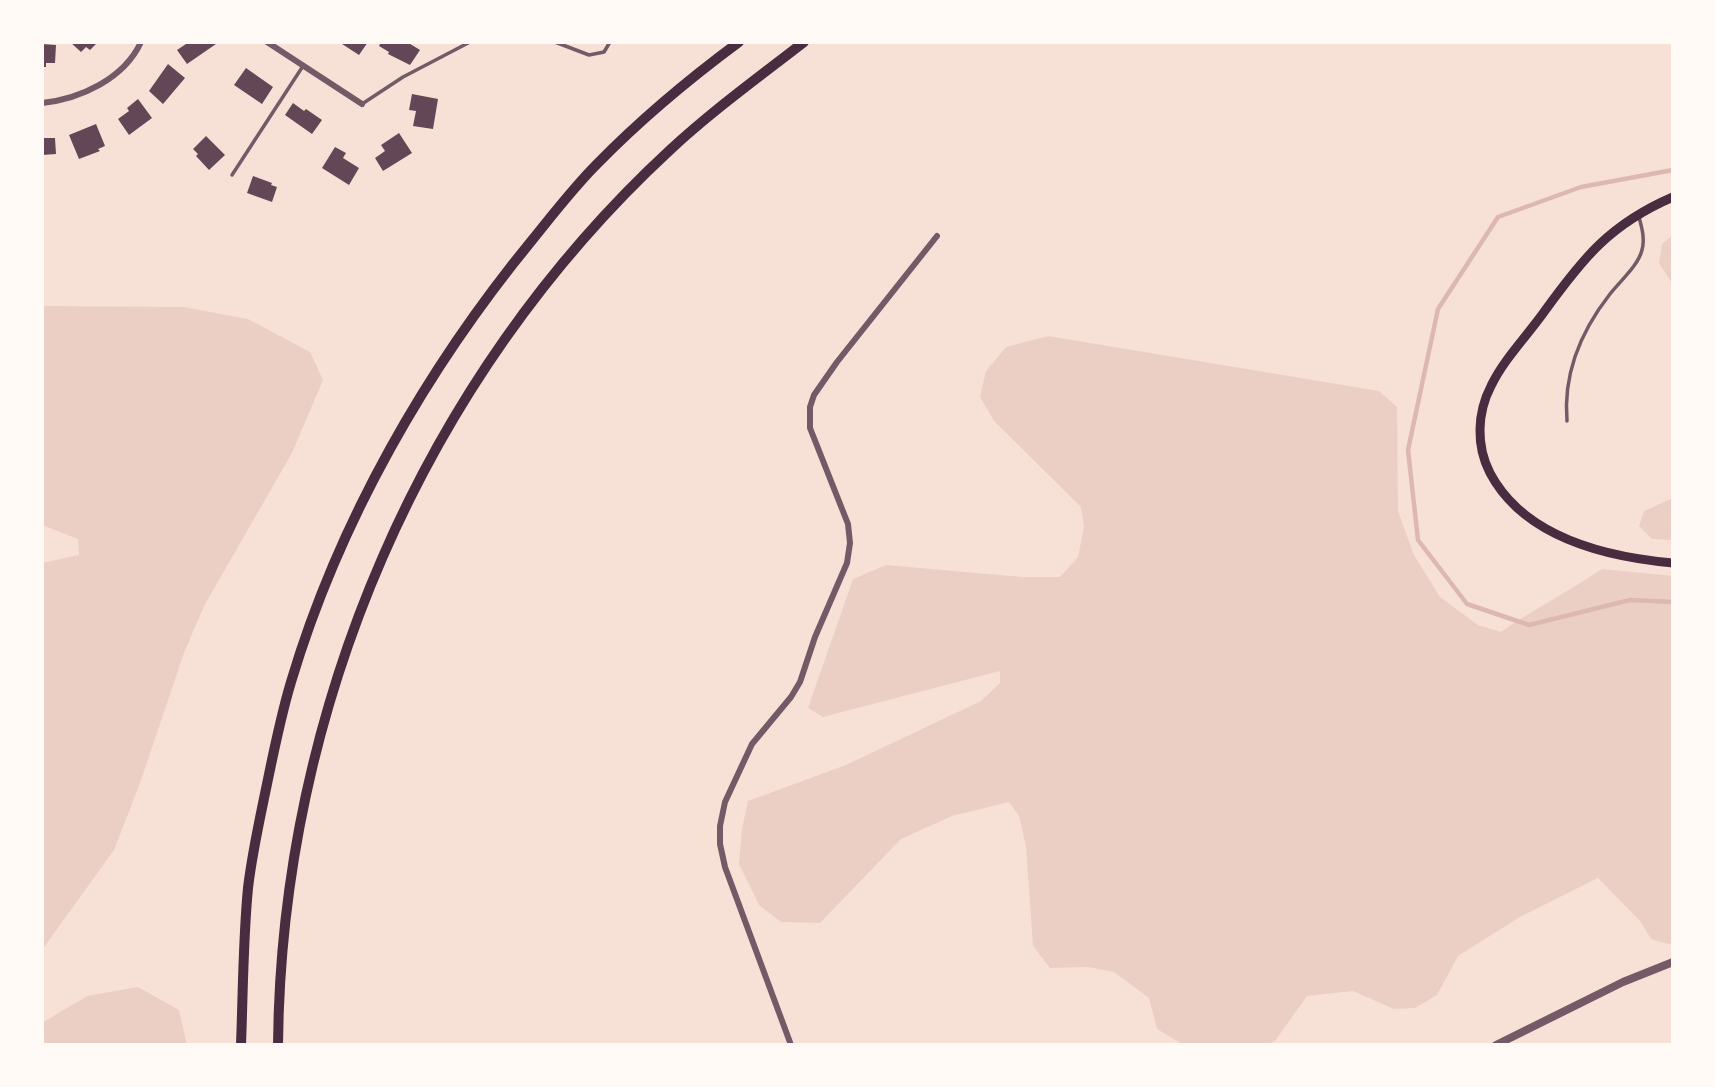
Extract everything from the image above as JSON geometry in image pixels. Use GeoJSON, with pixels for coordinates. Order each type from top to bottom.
{"type":"FeatureCollection","features":[{"type":"Feature","properties":{"kind":"main road"},"geometry":{"type":"LineString","coordinates":[[241,1045],[248,887],[274,750],[290,683],[312,618],[362,505],[432,379],[465,327],[520,254],[596,165],[648,116],[739,42]]}},
{"type":"Feature","properties":{"kind":"main road"},"geometry":{"type":"LineString","coordinates":[[278,1045],[287,911],[300,819],[314,750],[363,602],[414,489],[464,400],[545,285],[581,243],[625,194],[671,149],[804,42]]}},
{"type":"Feature","properties":{"kind":"main road"},"geometry":{"type":"LineString","coordinates":[[1673,197],[1618,227],[1585,258],[1490,386],[1480,431],[1480,447],[1499,491],[1520,513],[1572,540],[1629,558],[1673,563]]}},
{"type":"Feature","properties":{"kind":"street"},"geometry":{"type":"LineString","coordinates":[[42,103],[65,100],[108,80],[125,64],[141,42]]}},
{"type":"Feature","properties":{"kind":"street"},"geometry":{"type":"LineString","coordinates":[[267,42],[362,104]]}},
{"type":"Feature","properties":{"kind":"street"},"geometry":{"type":"LineString","coordinates":[[791,1045],[728,874],[720,844],[720,826],[725,802],[752,744],[800,682],[815,637],[847,563],[850,543],[848,524],[810,428],[810,407],[814,395],[937,236]]}},
{"type":"Feature","properties":{"kind":"street"},"geometry":{"type":"LineString","coordinates":[[1496,1045],[1623,982],[1673,962]]}},
{"type":"Feature","properties":{"kind":"lane"},"geometry":{"type":"LineString","coordinates":[[362,104],[403,77],[470,42]]}},
{"type":"Feature","properties":{"kind":"lane"},"geometry":{"type":"LineString","coordinates":[[555,42],[589,55],[604,52],[610,42]]}},
{"type":"Feature","properties":{"kind":"lane"},"geometry":{"type":"LineString","coordinates":[[232,175],[303,66]]}},
{"type":"Feature","properties":{"kind":"lane"},"geometry":{"type":"LineString","coordinates":[[1567,421],[1566,386],[1588,326],[1642,251],[1643,233],[1639,215]]}},
{"type":"Feature","properties":{"kind":"shaded area"},"geometry":{"type":"Polygon","coordinates":[[[1673,235],[1673,285],[1659,263],[1662,244],[1673,235]]]}},
{"type":"Feature","properties":{"kind":"shaded area"},"geometry":{"type":"Polygon","coordinates":[[[42,306],[184,307],[248,319],[310,352],[323,380],[292,453],[204,606],[184,653],[114,850],[42,950],[42,563],[79,555],[78,539],[42,525],[42,306]]]}},
{"type":"Feature","properties":{"kind":"shaded area"},"geometry":{"type":"Polygon","coordinates":[[[1048,336],[1379,391],[1397,407],[1398,511],[1414,555],[1440,597],[1478,625],[1501,632],[1602,569],[1673,576],[1673,943],[1651,939],[1640,921],[1598,878],[1520,917],[1458,956],[1437,995],[1415,1008],[1394,1009],[1353,991],[1307,996],[1275,1041],[1267,1045],[1184,1045],[1157,1029],[1149,998],[1114,972],[1088,967],[1050,968],[1033,946],[1026,846],[1019,816],[1009,802],[952,816],[901,839],[820,923],[781,922],[759,905],[739,864],[748,801],[846,765],[981,701],[1000,683],[1000,671],[823,717],[808,708],[853,579],[886,565],[1023,577],[1060,577],[1078,557],[1084,527],[1081,507],[994,421],[980,397],[986,371],[1006,347],[1048,336]]]}},
{"type":"Feature","properties":{"kind":"shaded area"},"geometry":{"type":"Polygon","coordinates":[[[1673,498],[1673,540],[1652,539],[1639,526],[1644,511],[1673,498]]]}},
{"type":"Feature","properties":{"kind":"shaded area"},"geometry":{"type":"Polygon","coordinates":[[[138,987],[179,1010],[187,1045],[42,1045],[42,1023],[87,996],[138,987]]]}},
{"type":"Feature","properties":{"kind":"building"},"geometry":{"type":"Polygon","coordinates":[[[70,42],[98,42],[90,50],[86,47],[81,52],[70,42]]]}},
{"type":"Feature","properties":{"kind":"building"},"geometry":{"type":"Polygon","coordinates":[[[189,42],[216,44],[187,64],[177,50],[189,42]]]}},
{"type":"Feature","properties":{"kind":"building"},"geometry":{"type":"Polygon","coordinates":[[[339,42],[368,42],[359,55],[339,42]]]}},
{"type":"Feature","properties":{"kind":"building"},"geometry":{"type":"Polygon","coordinates":[[[381,42],[407,42],[420,50],[410,65],[388,54],[389,52],[379,46],[381,42]]]}},
{"type":"Feature","properties":{"kind":"building"},"geometry":{"type":"Polygon","coordinates":[[[42,44],[56,45],[55,63],[46,63],[46,67],[42,67],[42,44]]]}},
{"type":"Feature","properties":{"kind":"building"},"geometry":{"type":"Polygon","coordinates":[[[168,64],[185,78],[163,104],[149,91],[168,64]]]}},
{"type":"Feature","properties":{"kind":"building"},"geometry":{"type":"Polygon","coordinates":[[[246,68],[273,87],[262,104],[234,85],[246,68]]]}},
{"type":"Feature","properties":{"kind":"building"},"geometry":{"type":"Polygon","coordinates":[[[412,94],[438,99],[433,129],[413,126],[416,111],[409,110],[412,94]]]}},
{"type":"Feature","properties":{"kind":"building"},"geometry":{"type":"Polygon","coordinates":[[[138,99],[152,118],[129,135],[118,119],[129,111],[127,108],[138,99]]]}},
{"type":"Feature","properties":{"kind":"building"},"geometry":{"type":"Polygon","coordinates":[[[293,103],[322,120],[312,134],[285,115],[293,103]]]}},
{"type":"Feature","properties":{"kind":"building"},"geometry":{"type":"Polygon","coordinates":[[[96,124],[105,146],[98,149],[100,151],[79,159],[69,135],[96,124]]]}},
{"type":"Feature","properties":{"kind":"building"},"geometry":{"type":"Polygon","coordinates":[[[399,133],[412,153],[383,171],[375,158],[385,151],[381,145],[399,133]]]}},
{"type":"Feature","properties":{"kind":"building"},"geometry":{"type":"Polygon","coordinates":[[[206,136],[225,155],[209,170],[193,149],[206,136]]]}},
{"type":"Feature","properties":{"kind":"building"},"geometry":{"type":"Polygon","coordinates":[[[42,138],[55,138],[56,154],[42,155],[42,138]]]}},
{"type":"Feature","properties":{"kind":"building"},"geometry":{"type":"Polygon","coordinates":[[[335,147],[346,153],[343,158],[359,168],[349,185],[322,168],[335,147]]]}},
{"type":"Feature","properties":{"kind":"building"},"geometry":{"type":"Polygon","coordinates":[[[253,176],[277,187],[272,202],[247,193],[253,176]]]}},
{"type":"Feature","properties":{"kind":"waterway"},"geometry":{"type":"LineString","coordinates":[[1673,170],[1581,187],[1498,217],[1438,309],[1408,450],[1418,540],[1467,604],[1529,625],[1630,600],[1673,602]]}}]}
